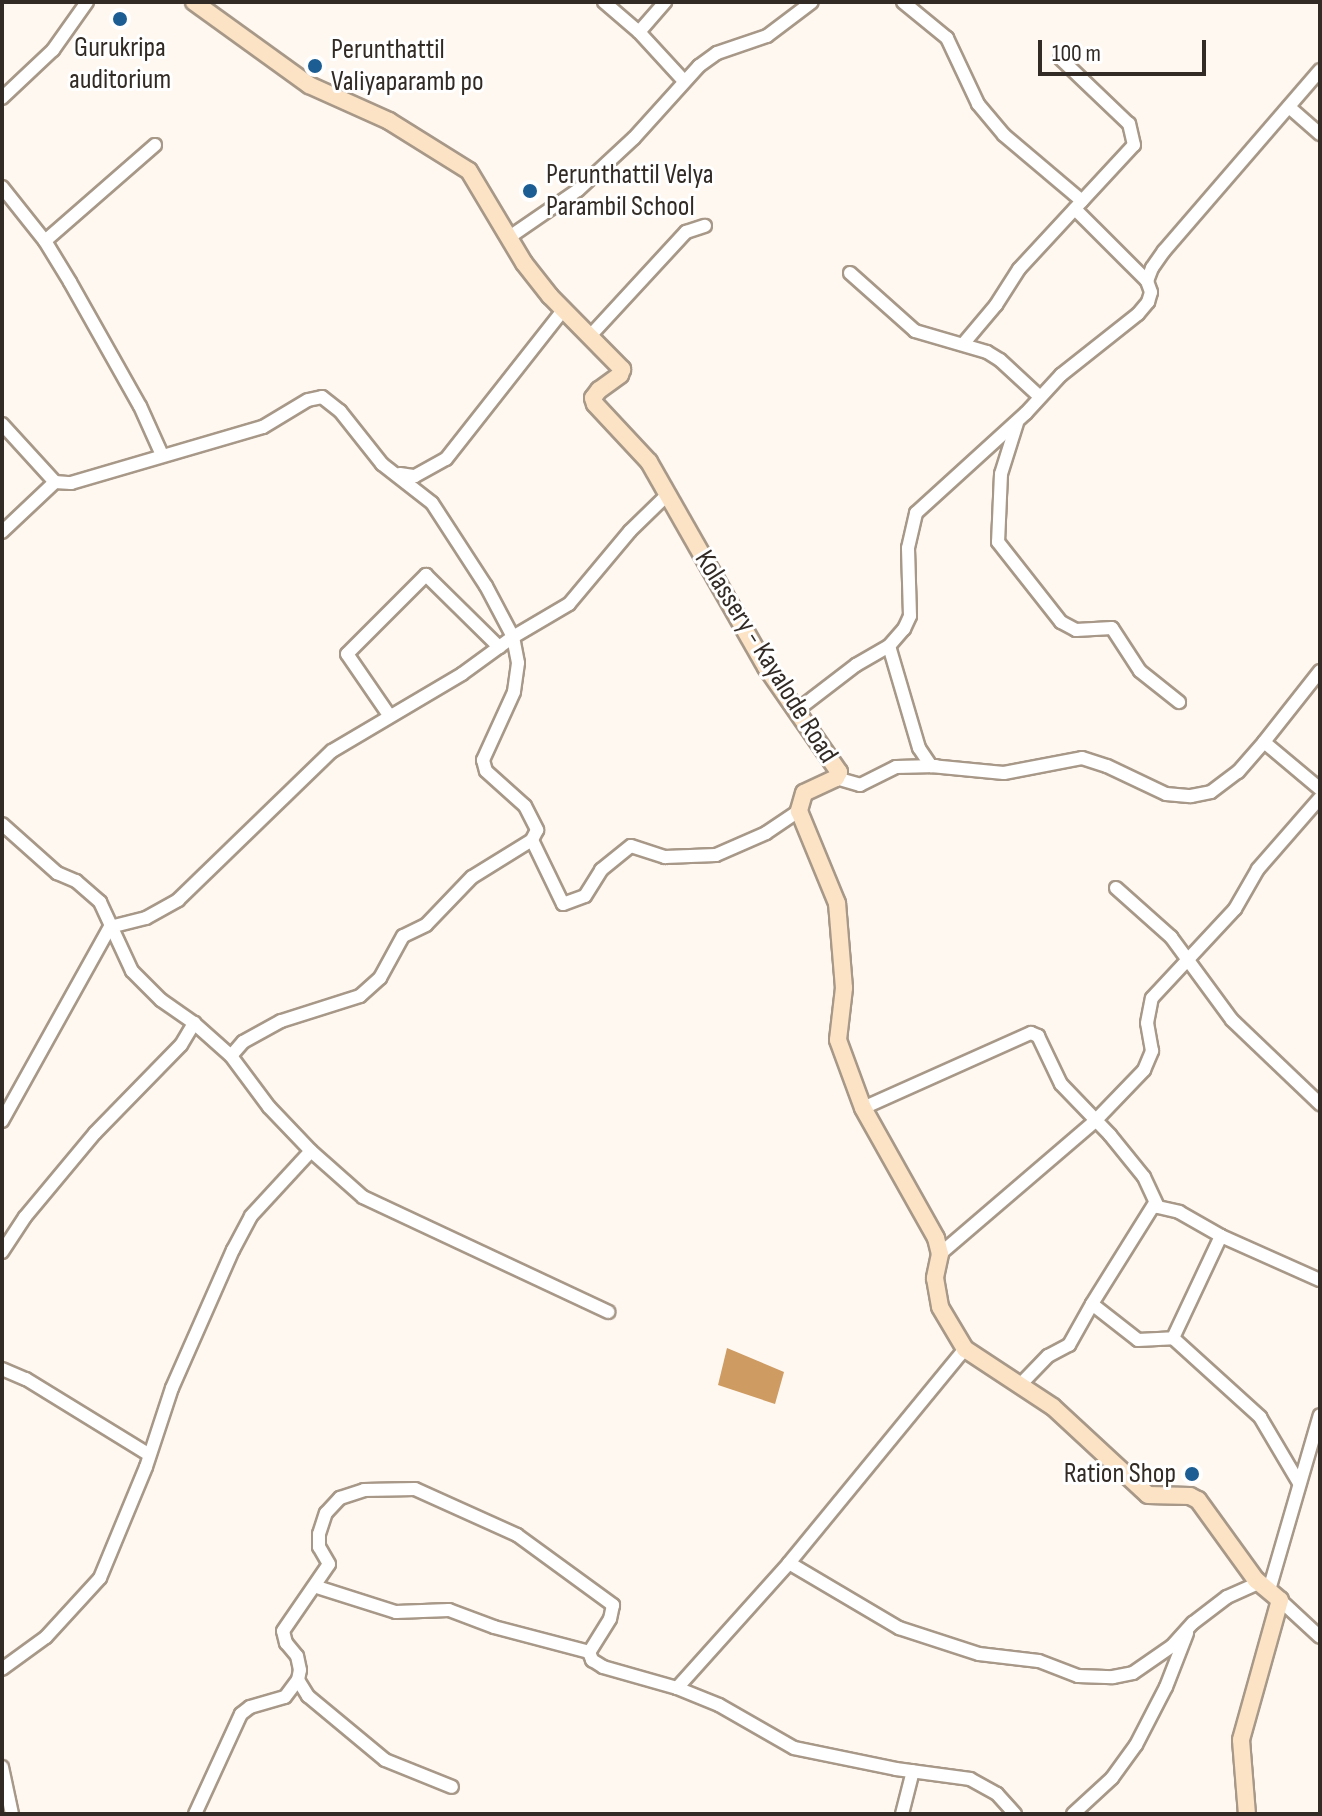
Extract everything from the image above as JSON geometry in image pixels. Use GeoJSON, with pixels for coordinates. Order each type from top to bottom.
{"type":"FeatureCollection","features":[{"type":"Feature","properties":{"kind":"main road","name":"Kolassery - Kayalode Road"},"geometry":{"type":"LineString","coordinates":[[194,2],[309,85],[389,121],[469,171],[511,236],[524,263],[622,369],[620,375],[599,390],[593,398],[595,404],[649,462],[766,667],[839,772],[836,778],[804,793],[799,811]]}},
{"type":"Feature","properties":{"kind":"main road"},"geometry":{"type":"LineString","coordinates":[[799,811],[837,903],[844,988],[838,1040],[863,1108],[936,1238],[940,1254],[935,1278],[940,1307],[965,1349],[1053,1407],[1148,1495],[1190,1496],[1198,1500],[1270,1591],[1241,1740],[1247,1814]]}},
{"type":"Feature","properties":{"kind":"street"},"geometry":{"type":"LineString","coordinates":[[2,98],[53,50],[87,2]]}},
{"type":"Feature","properties":{"kind":"street"},"geometry":{"type":"LineString","coordinates":[[604,2],[639,32],[684,81]]}},
{"type":"Feature","properties":{"kind":"street"},"geometry":{"type":"LineString","coordinates":[[639,32],[665,2]]}},
{"type":"Feature","properties":{"kind":"street"},"geometry":{"type":"LineString","coordinates":[[511,236],[578,190],[634,138],[684,81],[717,53],[767,36],[812,2]]}},
{"type":"Feature","properties":{"kind":"street"},"geometry":{"type":"LineString","coordinates":[[796,711],[856,665],[889,646],[910,616],[907,561],[916,513],[1092,349],[1138,314],[1148,302],[1151,292],[1147,281],[1079,205],[1004,135],[978,104],[947,38],[903,2]]}},
{"type":"Feature","properties":{"kind":"street"},"geometry":{"type":"LineString","coordinates":[[964,343],[996,305],[1019,269],[1129,151],[1134,139],[1129,124],[1060,58]]}},
{"type":"Feature","properties":{"kind":"street"},"geometry":{"type":"LineString","coordinates":[[1147,281],[1164,251],[1320,70]]}},
{"type":"Feature","properties":{"kind":"street"},"geometry":{"type":"LineString","coordinates":[[1289,107],[1320,134]]}},
{"type":"Feature","properties":{"kind":"street"},"geometry":{"type":"LineString","coordinates":[[45,241],[155,145]]}},
{"type":"Feature","properties":{"kind":"street"},"geometry":{"type":"LineString","coordinates":[[2,187],[45,241],[140,406],[162,455]]}},
{"type":"Feature","properties":{"kind":"street"},"geometry":{"type":"LineString","coordinates":[[590,336],[686,232],[705,226]]}},
{"type":"Feature","properties":{"kind":"street"},"geometry":{"type":"LineString","coordinates":[[850,273],[915,331],[964,343],[1000,360],[1040,397]]}},
{"type":"Feature","properties":{"kind":"street"},"geometry":{"type":"LineString","coordinates":[[399,473],[415,476],[446,459],[564,309]]}},
{"type":"Feature","properties":{"kind":"street"},"geometry":{"type":"LineString","coordinates":[[2,424],[55,482],[71,483],[263,427],[308,400],[322,397],[340,411],[382,464],[399,473],[432,503],[486,586],[513,637],[518,663],[514,692],[483,760],[486,771],[525,806],[537,830],[532,840],[472,877],[426,925],[403,936],[380,978],[360,996],[281,1021],[243,1042],[231,1056]]}},
{"type":"Feature","properties":{"kind":"street"},"geometry":{"type":"LineString","coordinates":[[1018,420],[1001,474],[998,542],[1061,622],[1076,630],[1112,628],[1140,671],[1179,702]]}},
{"type":"Feature","properties":{"kind":"street"},"geometry":{"type":"LineString","coordinates":[[2,532],[55,482]]}},
{"type":"Feature","properties":{"kind":"street"},"geometry":{"type":"LineString","coordinates":[[2,1121],[110,927],[146,918],[178,900],[332,751],[462,674],[513,637],[569,604],[630,531],[667,495]]}},
{"type":"Feature","properties":{"kind":"street"},"geometry":{"type":"LineString","coordinates":[[389,715],[347,654],[426,575],[499,647]]}},
{"type":"Feature","properties":{"kind":"street"},"geometry":{"type":"LineString","coordinates":[[889,646],[919,748],[931,766],[1004,773],[1082,758],[1107,766],[1166,794],[1191,796],[1211,792],[1238,772],[1320,671]]}},
{"type":"Feature","properties":{"kind":"street"},"geometry":{"type":"LineString","coordinates":[[1264,742],[1320,789]]}},
{"type":"Feature","properties":{"kind":"street"},"geometry":{"type":"LineString","coordinates":[[836,778],[860,785],[896,767],[936,766]]}},
{"type":"Feature","properties":{"kind":"street"},"geometry":{"type":"LineString","coordinates":[[940,1254],[1095,1121],[1144,1070],[1152,1051],[1147,1023],[1152,998],[1235,909],[1258,869],[1320,798]]}},
{"type":"Feature","properties":{"kind":"street"},"geometry":{"type":"LineString","coordinates":[[532,840],[563,904],[585,896],[601,870],[631,846],[665,857],[716,855],[766,833],[799,811]]}},
{"type":"Feature","properties":{"kind":"street"},"geometry":{"type":"LineString","coordinates":[[2,824],[57,873],[76,881],[100,902],[132,971],[161,1000],[194,1023],[231,1056],[269,1107],[311,1151],[363,1197],[608,1312]]}},
{"type":"Feature","properties":{"kind":"street"},"geometry":{"type":"LineString","coordinates":[[1116,888],[1171,937],[1232,1020],[1320,1104]]}},
{"type":"Feature","properties":{"kind":"street"},"geometry":{"type":"LineString","coordinates":[[2,1252],[25,1217],[95,1133],[181,1045],[194,1023]]}},
{"type":"Feature","properties":{"kind":"street"},"geometry":{"type":"LineString","coordinates":[[863,1108],[1031,1033],[1038,1036],[1061,1084],[1110,1135],[1144,1177],[1155,1203],[1320,1280]]}},
{"type":"Feature","properties":{"kind":"street"},"geometry":{"type":"LineString","coordinates":[[2,1669],[46,1637],[100,1578],[172,1388],[251,1216],[311,1151]]}},
{"type":"Feature","properties":{"kind":"street"},"geometry":{"type":"LineString","coordinates":[[1019,1386],[1048,1356],[1069,1345],[1155,1203]]}},
{"type":"Feature","properties":{"kind":"street"},"geometry":{"type":"LineString","coordinates":[[1173,1338],[1221,1236]]}},
{"type":"Feature","properties":{"kind":"street"},"geometry":{"type":"LineString","coordinates":[[1092,1304],[1138,1340],[1173,1338],[1260,1417],[1299,1483]]}},
{"type":"Feature","properties":{"kind":"street"},"geometry":{"type":"LineString","coordinates":[[677,1688],[789,1563],[965,1349]]}},
{"type":"Feature","properties":{"kind":"street"},"geometry":{"type":"LineString","coordinates":[[2,1369],[26,1379],[148,1454]]}},
{"type":"Feature","properties":{"kind":"street"},"geometry":{"type":"LineString","coordinates":[[1270,1591],[1320,1415]]}},
{"type":"Feature","properties":{"kind":"street"},"geometry":{"type":"LineString","coordinates":[[195,1814],[241,1714],[250,1707],[285,1697],[298,1680],[300,1670],[297,1656],[286,1643],[283,1631],[317,1587],[329,1564],[319,1547],[319,1534],[326,1513],[340,1498],[364,1490],[415,1489],[517,1535],[613,1605],[610,1619],[589,1652]]}},
{"type":"Feature","properties":{"kind":"street"},"geometry":{"type":"LineString","coordinates":[[789,1563],[899,1628],[979,1654],[1039,1661],[1078,1676],[1113,1677],[1133,1673],[1172,1646],[1189,1627],[1227,1597],[1270,1591]]}},
{"type":"Feature","properties":{"kind":"street"},"geometry":{"type":"LineString","coordinates":[[317,1587],[396,1612],[449,1610],[494,1627],[589,1652],[597,1665],[677,1688],[719,1705],[794,1748],[970,1779],[997,1794],[1015,1814]]}},
{"type":"Feature","properties":{"kind":"street"},"geometry":{"type":"LineString","coordinates":[[1270,1591],[1320,1637]]}},
{"type":"Feature","properties":{"kind":"street"},"geometry":{"type":"LineString","coordinates":[[1073,1814],[1112,1778],[1136,1745],[1166,1687],[1189,1627]]}},
{"type":"Feature","properties":{"kind":"street"},"geometry":{"type":"LineString","coordinates":[[298,1680],[308,1696],[385,1760],[452,1787]]}},
{"type":"Feature","properties":{"kind":"street"},"geometry":{"type":"LineString","coordinates":[[2,1767],[12,1814]]}},
{"type":"Feature","properties":{"kind":"street"},"geometry":{"type":"LineString","coordinates":[[902,1814],[913,1771]]}},
{"type":"Feature","properties":{"kind":"shaded area"},"geometry":{"type":"Polygon","coordinates":[[[727,1348],[784,1372],[775,1404],[718,1385],[727,1348]]]}},
{"type":"Feature","properties":{"kind":"place","name":"Gurukripa auditorium"},"geometry":{"type":"Point","coordinates":[120,19]}},
{"type":"Feature","properties":{"kind":"place","name":"Perunthattil Valiyaparamb po"},"geometry":{"type":"Point","coordinates":[315,66]}},
{"type":"Feature","properties":{"kind":"place","name":"Perunthattil Velya Parambil School"},"geometry":{"type":"Point","coordinates":[530,191]}},
{"type":"Feature","properties":{"kind":"place","name":"Ration Shop"},"geometry":{"type":"Point","coordinates":[1192,1474]}}]}
